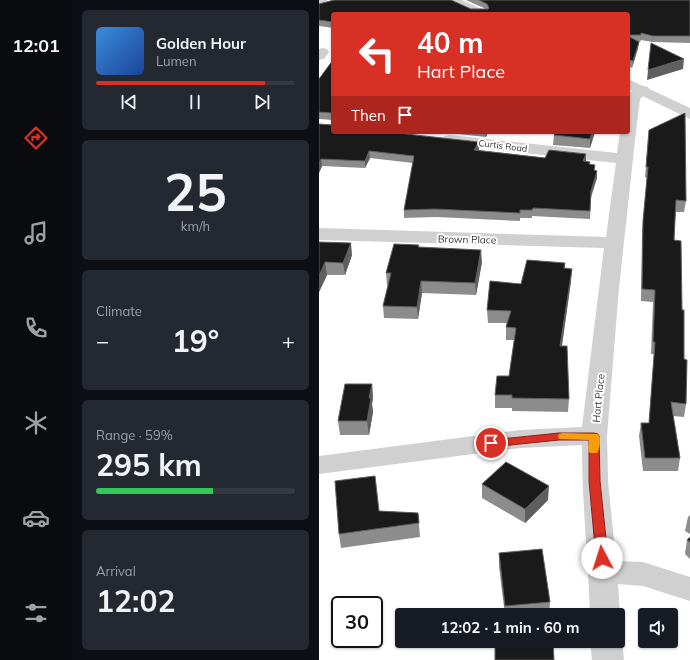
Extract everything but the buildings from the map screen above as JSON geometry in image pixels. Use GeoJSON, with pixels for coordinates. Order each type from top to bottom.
{"type":"FeatureCollection","features":[{"type":"Feature","properties":{"kind":"street"},"geometry":{"type":"LineString","coordinates":[[452,0],[477,12]]}},
{"type":"Feature","properties":{"kind":"street"},"geometry":{"type":"LineString","coordinates":[[630,84],[690,114]]}},
{"type":"Feature","properties":{"kind":"street","name":"Hart Place"},"geometry":{"type":"LineString","coordinates":[[630,118],[633,98],[643,90]]}},
{"type":"Feature","properties":{"kind":"street","name":"Hart Place"},"geometry":{"type":"LineString","coordinates":[[319,465],[521,439],[559,436],[594,436],[608,296],[628,134]]}},
{"type":"Feature","properties":{"kind":"street","name":"Curtis Road"},"geometry":{"type":"LineString","coordinates":[[430,138],[625,159]]}},
{"type":"Feature","properties":{"kind":"street","name":"Brown Place"},"geometry":{"type":"LineString","coordinates":[[319,234],[615,243]]}},
{"type":"Feature","properties":{"kind":"street"},"geometry":{"type":"LineString","coordinates":[[594,436],[595,481],[605,608]]}},
{"type":"Feature","properties":{"kind":"street"},"geometry":{"type":"LineString","coordinates":[[603,572],[643,574],[690,589]]}},
{"type":"Feature","properties":{"kind":"street"},"geometry":{"type":"LineString","coordinates":[[606,648],[607,660]]}},
{"type":"Feature","properties":{"kind":"slow traffic"},"geometry":{"type":"LineString","coordinates":[[563,436],[594,436],[594,451]]}},
{"type":"Feature","properties":{"kind":"route"},"geometry":{"type":"LineString","coordinates":[[491,443],[559,436],[594,436],[593,448],[595,481],[602,558]]}}]}
